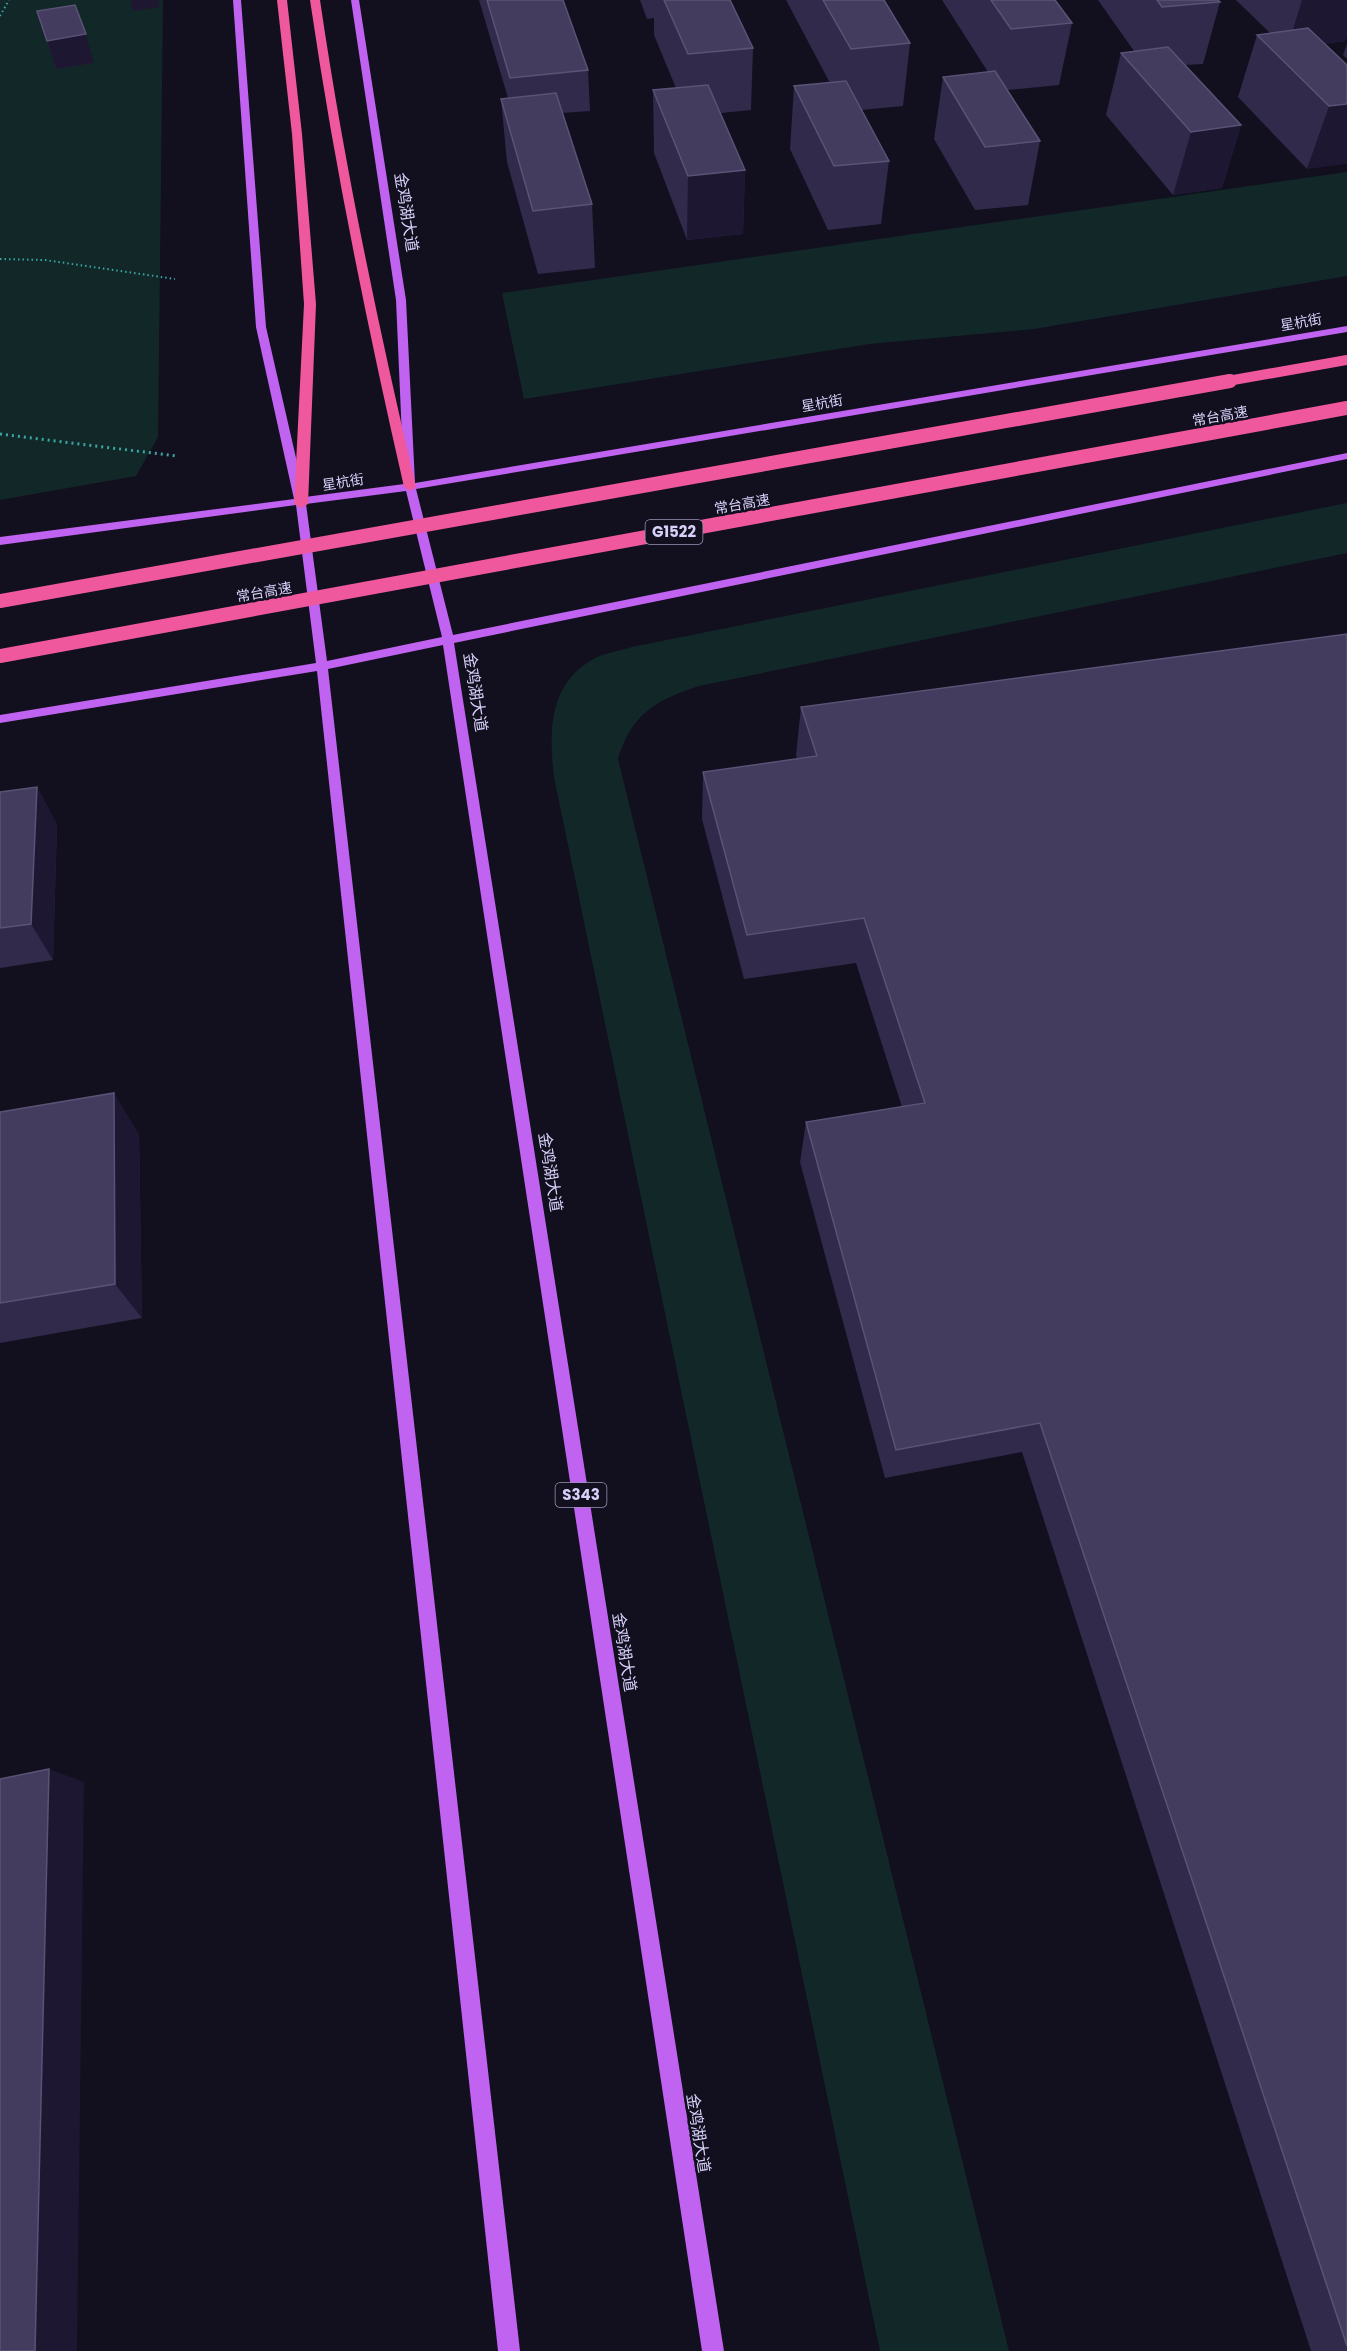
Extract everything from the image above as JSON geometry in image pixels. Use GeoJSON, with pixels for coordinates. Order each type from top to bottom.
{"type":"FeatureCollection","features":[{"type":"Feature","properties":{"kind":"highway"},"geometry":{"type":"LineString","coordinates":[[282,0],[297,134],[309,304],[301,504]]}},
{"type":"Feature","properties":{"kind":"highway"},"geometry":{"type":"LineString","coordinates":[[315,0],[334,131],[366,297],[410,487]]}},
{"type":"Feature","properties":{"kind":"highway","name":"常台高速"},"geometry":{"type":"LineString","coordinates":[[0,601],[1347,360]]}},
{"type":"Feature","properties":{"kind":"highway","name":"常台高速"},"geometry":{"type":"LineString","coordinates":[[0,656],[1347,408]]}},
{"type":"Feature","properties":{"kind":"main road"},"geometry":{"type":"LineString","coordinates":[[237,0],[261,327],[301,504],[322,666],[509,2351]]}},
{"type":"Feature","properties":{"kind":"main road","name":"金鸡湖大道"},"geometry":{"type":"LineString","coordinates":[[355,0],[401,300],[410,487],[448,639],[713,2351]]}},
{"type":"Feature","properties":{"kind":"main road","name":"星杭街"},"geometry":{"type":"LineString","coordinates":[[0,541],[301,504],[410,487],[1347,329]]}},
{"type":"Feature","properties":{"kind":"main road"},"geometry":{"type":"LineString","coordinates":[[0,720],[322,666],[1347,456]]}},
{"type":"Feature","properties":{"kind":"path"},"geometry":{"type":"LineString","coordinates":[[0,16],[9,0]]}},
{"type":"Feature","properties":{"kind":"path"},"geometry":{"type":"LineString","coordinates":[[0,260],[45,260],[175,279]]}},
{"type":"Feature","properties":{"kind":"path"},"geometry":{"type":"LineString","coordinates":[[0,434],[176,456]]}},
{"type":"Feature","properties":{"kind":"green space"},"geometry":{"type":"Polygon","coordinates":[[[0,0],[163,0],[158,437],[136,476],[0,500],[0,0]]]}},
{"type":"Feature","properties":{"kind":"green space"},"geometry":{"type":"Polygon","coordinates":[[[1347,172],[1347,276],[1034,329],[869,344],[524,399],[502,293],[1347,172]]]}},
{"type":"Feature","properties":{"kind":"green space"},"geometry":{"type":"Polygon","coordinates":[[[1347,503],[1347,553],[699,686],[670,697],[647,711],[630,730],[618,759],[1009,2351],[880,2351],[554,777],[552,728],[555,712],[559,697],[578,670],[596,658],[632,647],[1347,503]]]}},
{"type":"Feature","properties":{"kind":"building"},"geometry":{"type":"Polygon","coordinates":[[[487,0],[563,0],[588,70],[510,78],[487,0]]]}},
{"type":"Feature","properties":{"kind":"building"},"geometry":{"type":"Polygon","coordinates":[[[664,0],[730,0],[753,48],[688,54],[664,0]]]}},
{"type":"Feature","properties":{"kind":"building"},"geometry":{"type":"Polygon","coordinates":[[[823,0],[884,0],[910,43],[851,49],[823,0]]]}},
{"type":"Feature","properties":{"kind":"building"},"geometry":{"type":"Polygon","coordinates":[[[991,0],[1055,0],[1072,23],[1011,29],[991,0]]]}},
{"type":"Feature","properties":{"kind":"building"},"geometry":{"type":"Polygon","coordinates":[[[1157,0],[1218,0],[1220,2],[1162,7],[1157,0]]]}},
{"type":"Feature","properties":{"kind":"building"},"geometry":{"type":"Polygon","coordinates":[[[75,5],[86,34],[47,41],[37,11],[75,5]]]}},
{"type":"Feature","properties":{"kind":"building"},"geometry":{"type":"Polygon","coordinates":[[[1308,28],[1347,65],[1347,104],[1329,106],[1257,35],[1308,28]]]}},
{"type":"Feature","properties":{"kind":"building"},"geometry":{"type":"Polygon","coordinates":[[[1168,47],[1241,125],[1191,132],[1121,53],[1168,47]]]}},
{"type":"Feature","properties":{"kind":"building"},"geometry":{"type":"Polygon","coordinates":[[[995,71],[1040,141],[985,147],[943,77],[995,71]]]}},
{"type":"Feature","properties":{"kind":"building"},"geometry":{"type":"Polygon","coordinates":[[[846,81],[889,161],[834,166],[794,86],[846,81]]]}},
{"type":"Feature","properties":{"kind":"building"},"geometry":{"type":"Polygon","coordinates":[[[708,85],[745,170],[688,176],[653,90],[708,85]]]}},
{"type":"Feature","properties":{"kind":"building"},"geometry":{"type":"Polygon","coordinates":[[[556,93],[592,204],[533,211],[501,99],[556,93]]]}},
{"type":"Feature","properties":{"kind":"building"},"geometry":{"type":"Polygon","coordinates":[[[1347,634],[1347,2346],[1040,1423],[896,1450],[806,1122],[925,1103],[864,918],[747,935],[703,772],[817,756],[801,707],[1347,634]]]}},
{"type":"Feature","properties":{"kind":"building"},"geometry":{"type":"Polygon","coordinates":[[[37,787],[31,924],[0,928],[0,792],[37,787]]]}},
{"type":"Feature","properties":{"kind":"building"},"geometry":{"type":"Polygon","coordinates":[[[114,1093],[115,1284],[0,1303],[0,1112],[114,1093]]]}},
{"type":"Feature","properties":{"kind":"building"},"geometry":{"type":"Polygon","coordinates":[[[49,1769],[35,2351],[0,2351],[0,1779],[49,1769]]]}}]}
